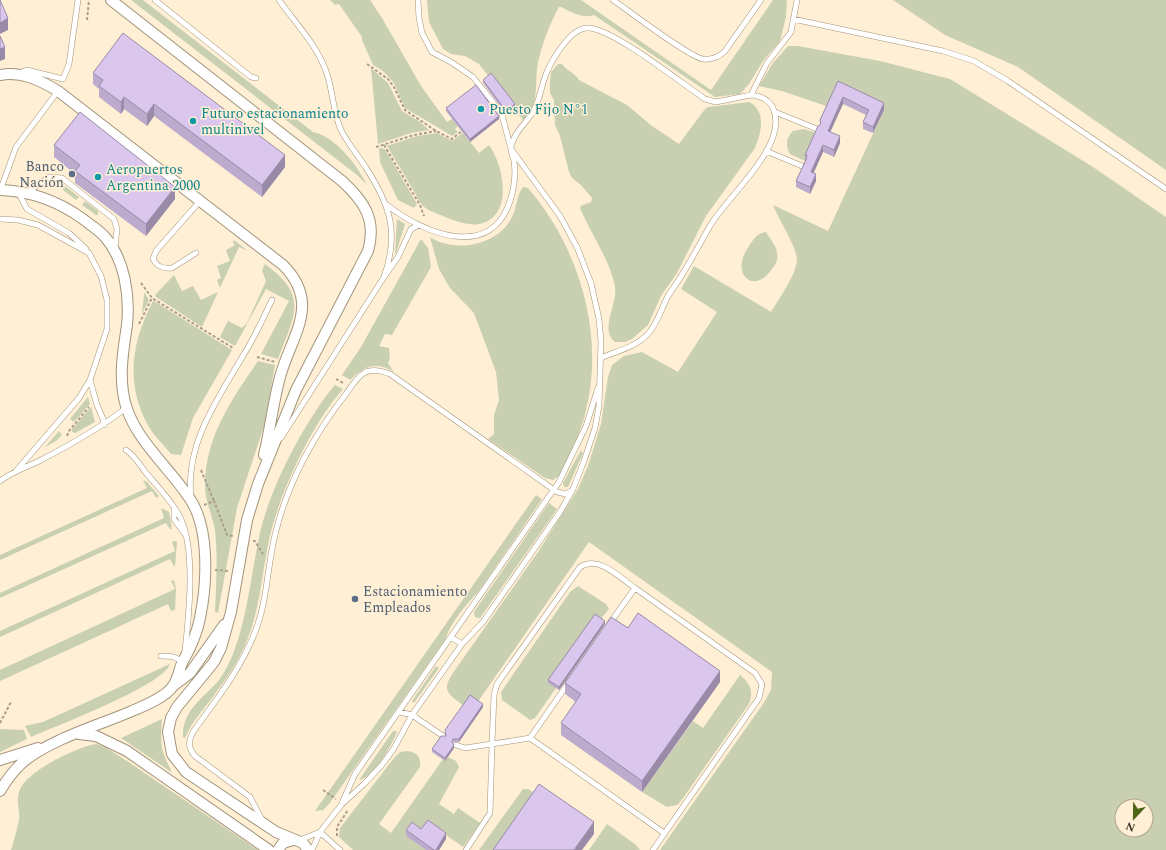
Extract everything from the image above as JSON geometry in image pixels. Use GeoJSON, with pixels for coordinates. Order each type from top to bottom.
{"type":"FeatureCollection","features":[{"type":"Feature","properties":{"kind":"street"},"geometry":{"type":"LineString","coordinates":[[111,0],[342,181],[358,197],[370,219],[372,229],[368,251],[296,390],[258,484]]}},
{"type":"Feature","properties":{"kind":"street"},"geometry":{"type":"LineString","coordinates":[[0,75],[16,74],[40,81],[58,91],[283,265],[296,280],[302,299],[301,322],[280,377],[258,484],[243,538],[238,572],[221,648],[214,662],[174,712],[169,727],[169,742],[175,760],[186,772],[267,826],[303,843],[308,850]]}},
{"type":"Feature","properties":{"kind":"street"},"geometry":{"type":"LineString","coordinates":[[0,190],[23,192],[48,199],[73,212],[101,233],[116,254],[127,290],[127,323],[121,378],[126,408],[142,438],[172,473],[193,504],[202,529],[204,549],[203,590],[200,618],[190,648],[173,686]]}},
{"type":"Feature","properties":{"kind":"street"},"geometry":{"type":"LineString","coordinates":[[0,760],[64,739],[149,704],[190,673],[229,617]]}},
{"type":"Feature","properties":{"kind":"street"},"geometry":{"type":"LineString","coordinates":[[77,734],[96,736],[127,751],[270,850]]}},
{"type":"Feature","properties":{"kind":"street"},"geometry":{"type":"LineString","coordinates":[[0,791],[23,761],[64,739]]}},
{"type":"Feature","properties":{"kind":"street"},"geometry":{"type":"LineString","coordinates":[[278,850],[284,843],[296,840]]}},
{"type":"Feature","properties":{"kind":"lane"},"geometry":{"type":"LineString","coordinates":[[16,74],[27,70],[63,79],[69,64],[78,0]]}},
{"type":"Feature","properties":{"kind":"lane"},"geometry":{"type":"LineString","coordinates":[[154,0],[251,76],[256,78]]}},
{"type":"Feature","properties":{"kind":"lane"},"geometry":{"type":"LineString","coordinates":[[280,0],[315,49],[327,74],[337,121],[343,135],[366,168],[387,205],[391,221],[392,234],[390,255],[384,277]]}},
{"type":"Feature","properties":{"kind":"lane"},"geometry":{"type":"LineString","coordinates":[[387,205],[402,216],[420,225],[454,238],[472,236],[491,230],[498,224],[504,215],[512,196],[515,173],[514,162],[502,115],[473,77],[451,62],[432,52],[422,33],[418,0]]}},
{"type":"Feature","properties":{"kind":"lane"},"geometry":{"type":"LineString","coordinates":[[613,0],[694,56],[711,59],[720,56],[725,51],[761,0]]}},
{"type":"Feature","properties":{"kind":"lane"},"geometry":{"type":"LineString","coordinates":[[511,149],[519,128],[536,107],[546,74],[553,61],[573,34],[580,29],[589,28],[613,36],[711,102],[745,98],[751,95],[767,63],[788,36],[797,0]]}},
{"type":"Feature","properties":{"kind":"lane"},"geometry":{"type":"LineString","coordinates":[[793,19],[942,51],[974,62],[1008,81],[1166,189]]}},
{"type":"Feature","properties":{"kind":"lane"},"geometry":{"type":"LineString","coordinates":[[0,190],[16,147],[58,91]]}},
{"type":"Feature","properties":{"kind":"lane"},"geometry":{"type":"LineString","coordinates":[[601,358],[639,342],[648,334],[656,322],[668,295],[683,274],[711,224],[726,202],[752,173],[766,151],[776,124],[775,112],[771,103],[765,99],[751,95]]}},
{"type":"Feature","properties":{"kind":"lane"},"geometry":{"type":"LineString","coordinates":[[775,112],[817,129]]}},
{"type":"Feature","properties":{"kind":"lane"},"geometry":{"type":"LineString","coordinates":[[312,850],[320,832],[342,804],[381,766],[393,750],[412,715],[462,644],[484,622],[560,512],[573,489],[595,428],[599,406],[601,358],[599,319],[591,283],[577,247],[560,216],[511,149]]}},
{"type":"Feature","properties":{"kind":"lane"},"geometry":{"type":"LineString","coordinates":[[766,151],[802,166]]}},
{"type":"Feature","properties":{"kind":"lane"},"geometry":{"type":"LineString","coordinates":[[16,470],[61,420],[90,380],[107,329],[107,300],[101,276],[89,253],[69,233],[27,209],[23,192],[49,177],[62,178],[114,219],[116,225],[116,254]]}},
{"type":"Feature","properties":{"kind":"lane"},"geometry":{"type":"LineString","coordinates":[[196,253],[172,268],[162,268],[155,263],[153,259],[156,251],[200,201]]}},
{"type":"Feature","properties":{"kind":"lane"},"geometry":{"type":"LineString","coordinates":[[0,219],[18,220],[38,225],[89,253]]}},
{"type":"Feature","properties":{"kind":"lane"},"geometry":{"type":"LineString","coordinates":[[271,453],[398,257],[411,229],[416,225],[420,225]]}},
{"type":"Feature","properties":{"kind":"lane"},"geometry":{"type":"LineString","coordinates":[[193,504],[190,473],[202,430],[217,398],[245,353],[272,300]]}},
{"type":"Feature","properties":{"kind":"lane"},"geometry":{"type":"LineString","coordinates":[[267,826],[262,821],[250,797],[195,756],[189,745],[193,732],[231,679],[250,643],[260,618],[270,558],[282,511],[294,479],[334,409],[349,386],[368,371],[380,371],[390,374],[554,490],[566,494],[573,489]]}},
{"type":"Feature","properties":{"kind":"lane"},"geometry":{"type":"LineString","coordinates":[[342,804],[355,774],[452,638],[554,490],[568,466],[584,432],[600,379]]}},
{"type":"Feature","properties":{"kind":"lane"},"geometry":{"type":"LineString","coordinates":[[90,380],[96,406],[103,419],[104,425]]}},
{"type":"Feature","properties":{"kind":"lane"},"geometry":{"type":"LineString","coordinates":[[0,481],[16,470],[67,446],[104,425],[126,408]]}},
{"type":"Feature","properties":{"kind":"lane"},"geometry":{"type":"LineString","coordinates":[[126,450],[157,485],[179,516],[185,534],[188,554],[189,615],[183,662],[173,656],[161,656]]}},
{"type":"Feature","properties":{"kind":"lane"},"geometry":{"type":"LineString","coordinates":[[466,850],[490,813],[494,695],[497,684],[580,566],[587,562],[601,564],[755,673],[762,684],[759,698],[653,850]]}},
{"type":"Feature","properties":{"kind":"lane"},"geometry":{"type":"LineString","coordinates":[[607,627],[635,588]]}},
{"type":"Feature","properties":{"kind":"lane"},"geometry":{"type":"LineString","coordinates":[[452,638],[462,644]]}},
{"type":"Feature","properties":{"kind":"lane"},"geometry":{"type":"LineString","coordinates":[[530,738],[571,679]]}},
{"type":"Feature","properties":{"kind":"lane"},"geometry":{"type":"LineString","coordinates":[[400,712],[412,715],[443,736]]}},
{"type":"Feature","properties":{"kind":"lane"},"geometry":{"type":"LineString","coordinates":[[456,745],[465,748],[530,738],[664,833]]}},
{"type":"Feature","properties":{"kind":"lane"},"geometry":{"type":"LineString","coordinates":[[296,840],[320,832]]}},
{"type":"Feature","properties":{"kind":"lane"},"geometry":{"type":"LineString","coordinates":[[320,832],[340,850]]}},
{"type":"Feature","properties":{"kind":"path"},"geometry":{"type":"LineString","coordinates":[[87,20],[89,0]]}},
{"type":"Feature","properties":{"kind":"path"},"geometry":{"type":"LineString","coordinates":[[367,64],[388,79],[394,87],[405,110],[436,130],[452,138],[462,131]]}},
{"type":"Feature","properties":{"kind":"path"},"geometry":{"type":"LineString","coordinates":[[376,147],[436,130]]}},
{"type":"Feature","properties":{"kind":"path"},"geometry":{"type":"LineString","coordinates":[[384,145],[420,205],[424,216]]}},
{"type":"Feature","properties":{"kind":"path"},"geometry":{"type":"LineString","coordinates":[[141,283],[152,298],[234,348]]}},
{"type":"Feature","properties":{"kind":"path"},"geometry":{"type":"LineString","coordinates":[[139,324],[152,298]]}},
{"type":"Feature","properties":{"kind":"path"},"geometry":{"type":"LineString","coordinates":[[257,357],[276,362]]}},
{"type":"Feature","properties":{"kind":"path"},"geometry":{"type":"LineString","coordinates":[[336,379],[349,386]]}},
{"type":"Feature","properties":{"kind":"path"},"geometry":{"type":"LineString","coordinates":[[67,446],[69,431],[91,405]]}},
{"type":"Feature","properties":{"kind":"path"},"geometry":{"type":"LineString","coordinates":[[201,470],[227,536],[255,541],[262,554],[270,558]]}},
{"type":"Feature","properties":{"kind":"path"},"geometry":{"type":"LineString","coordinates":[[193,504],[214,501]]}},
{"type":"Feature","properties":{"kind":"path"},"geometry":{"type":"LineString","coordinates":[[212,572],[215,570],[238,572]]}},
{"type":"Feature","properties":{"kind":"path"},"geometry":{"type":"LineString","coordinates":[[0,723],[11,702]]}},
{"type":"Feature","properties":{"kind":"green space"},"geometry":{"type":"Polygon","coordinates":[[[131,0],[143,0],[313,132],[329,139],[352,161],[367,185],[357,175],[131,0]]]}},
{"type":"Feature","properties":{"kind":"green space"},"geometry":{"type":"Polygon","coordinates":[[[330,0],[370,0],[421,86],[447,122],[452,119],[458,126],[455,129],[458,132],[452,136],[405,108],[394,83],[383,71],[373,65],[362,37],[339,4],[335,5],[330,0]]]}},
{"type":"Feature","properties":{"kind":"green space"},"geometry":{"type":"Polygon","coordinates":[[[427,0],[581,0],[711,90],[773,0],[787,0],[786,17],[780,41],[763,61],[749,84],[740,94],[715,97],[594,15],[581,16],[559,7],[549,27],[538,62],[535,100],[529,114],[523,120],[479,64],[465,56],[451,54],[443,49],[429,22],[427,0]]]}},
{"type":"Feature","properties":{"kind":"green space"},"geometry":{"type":"Polygon","coordinates":[[[893,0],[1166,0],[1166,170],[1018,67],[945,35],[893,0]]]}},
{"type":"Feature","properties":{"kind":"green space"},"geometry":{"type":"Polygon","coordinates":[[[788,46],[798,46],[880,61],[950,79],[1093,167],[1166,217],[1166,850],[660,850],[763,704],[771,690],[772,672],[589,542],[477,703],[464,706],[453,698],[448,691],[448,682],[455,670],[538,552],[578,489],[588,466],[601,424],[608,377],[612,365],[624,356],[642,352],[678,372],[717,312],[681,289],[694,266],[771,312],[791,279],[797,259],[794,248],[773,205],[828,231],[884,110],[838,88],[829,107],[782,91],[759,86],[773,63],[788,46]]]}},
{"type":"Feature","properties":{"kind":"green space"},"geometry":{"type":"Polygon","coordinates":[[[558,64],[562,64],[579,80],[627,105],[652,126],[679,144],[708,107],[749,102],[755,106],[760,117],[761,123],[759,136],[755,148],[706,216],[677,273],[661,296],[648,325],[632,339],[625,342],[615,342],[611,337],[609,324],[615,294],[613,277],[605,257],[580,208],[581,206],[591,202],[592,198],[581,185],[572,178],[569,172],[560,136],[555,125],[554,100],[550,93],[550,81],[551,72],[558,64]]]}},
{"type":"Feature","properties":{"kind":"green space"},"geometry":{"type":"Polygon","coordinates":[[[371,68],[388,83],[402,111],[420,122],[429,130],[411,133],[378,144],[371,68]]]}},
{"type":"Feature","properties":{"kind":"green space"},"geometry":{"type":"Polygon","coordinates":[[[804,129],[816,133],[805,161],[790,154],[787,148],[789,136],[793,131],[804,129]]]}},
{"type":"Feature","properties":{"kind":"green space"},"geometry":{"type":"Polygon","coordinates":[[[437,133],[452,141],[463,133],[479,153],[489,145],[499,165],[503,189],[502,201],[498,211],[491,219],[480,224],[467,224],[449,219],[425,208],[419,201],[387,146],[417,136],[437,133]]]}},
{"type":"Feature","properties":{"kind":"green space"},"geometry":{"type":"Polygon","coordinates":[[[379,148],[385,149],[417,204],[414,208],[398,200],[380,162],[379,148]]]}},
{"type":"Feature","properties":{"kind":"green space"},"geometry":{"type":"Polygon","coordinates":[[[65,186],[79,197],[76,200],[63,190],[63,187],[65,186]]]}},
{"type":"Feature","properties":{"kind":"green space"},"geometry":{"type":"Polygon","coordinates":[[[523,187],[528,188],[546,211],[561,237],[574,264],[583,293],[589,322],[592,352],[591,381],[586,410],[579,432],[564,467],[559,476],[553,480],[545,478],[488,439],[494,434],[494,415],[499,400],[496,372],[474,313],[450,288],[439,269],[430,237],[451,245],[474,244],[485,241],[504,228],[511,219],[519,194],[523,187]]]}},
{"type":"Feature","properties":{"kind":"green space"},"geometry":{"type":"Polygon","coordinates":[[[85,201],[98,211],[98,215],[82,205],[85,201]]]}},
{"type":"Feature","properties":{"kind":"green space"},"geometry":{"type":"Polygon","coordinates":[[[397,219],[405,224],[395,253],[397,219]]]}},
{"type":"Feature","properties":{"kind":"green space"},"geometry":{"type":"Polygon","coordinates":[[[766,232],[777,251],[776,264],[765,277],[758,281],[752,281],[747,279],[743,274],[742,260],[754,239],[759,234],[766,232]]]}},
{"type":"Feature","properties":{"kind":"green space"},"geometry":{"type":"Polygon","coordinates":[[[421,239],[428,248],[431,267],[392,335],[385,334],[379,346],[389,348],[390,358],[388,363],[394,372],[382,367],[370,367],[360,371],[350,380],[342,375],[361,347],[421,239]]]}},
{"type":"Feature","properties":{"kind":"green space"},"geometry":{"type":"Polygon","coordinates":[[[234,240],[248,251],[239,247],[220,288],[217,280],[221,278],[217,266],[230,261],[226,250],[235,245],[233,242],[234,240]]]}},
{"type":"Feature","properties":{"kind":"green space"},"geometry":{"type":"Polygon","coordinates":[[[265,264],[279,276],[288,287],[293,297],[293,318],[278,359],[261,354],[289,301],[266,289],[235,346],[220,337],[228,321],[242,328],[247,323],[266,281],[262,270],[265,264]]]}},
{"type":"Feature","properties":{"kind":"green space"},"geometry":{"type":"Polygon","coordinates":[[[174,275],[182,291],[193,286],[201,300],[218,292],[202,327],[156,297],[155,295],[174,275]]]}},
{"type":"Feature","properties":{"kind":"green space"},"geometry":{"type":"Polygon","coordinates":[[[145,293],[149,300],[142,314],[144,294],[145,293]]]}},
{"type":"Feature","properties":{"kind":"green space"},"geometry":{"type":"Polygon","coordinates":[[[153,301],[232,350],[193,418],[181,455],[171,454],[154,434],[141,411],[136,396],[134,364],[136,348],[140,332],[153,301]]]}},
{"type":"Feature","properties":{"kind":"green space"},"geometry":{"type":"Polygon","coordinates":[[[258,361],[275,365],[265,423],[237,508],[218,613],[215,612],[215,530],[205,488],[207,465],[210,449],[222,418],[258,361]]]}},
{"type":"Feature","properties":{"kind":"green space"},"geometry":{"type":"Polygon","coordinates":[[[335,385],[343,389],[319,421],[308,440],[280,502],[269,540],[255,614],[245,646],[232,669],[194,722],[185,738],[183,737],[184,728],[186,719],[190,712],[219,680],[233,654],[246,609],[260,533],[265,515],[280,476],[301,435],[335,385]]]}},
{"type":"Feature","properties":{"kind":"green space"},"geometry":{"type":"Polygon","coordinates":[[[88,397],[90,404],[74,422],[70,419],[88,397]]]}},
{"type":"Feature","properties":{"kind":"green space"},"geometry":{"type":"Polygon","coordinates":[[[91,407],[95,422],[75,433],[72,432],[72,429],[91,407]]]}},
{"type":"Feature","properties":{"kind":"green space"},"geometry":{"type":"Polygon","coordinates":[[[59,431],[62,435],[56,441],[45,447],[59,431]]]}},
{"type":"Feature","properties":{"kind":"green space"},"geometry":{"type":"Polygon","coordinates":[[[581,450],[583,453],[568,487],[564,487],[563,483],[581,450]]]}},
{"type":"Feature","properties":{"kind":"green space"},"geometry":{"type":"Polygon","coordinates":[[[143,480],[147,482],[159,496],[156,498],[152,491],[0,560],[0,555],[147,488],[143,480]]]}},
{"type":"Feature","properties":{"kind":"green space"},"geometry":{"type":"Polygon","coordinates":[[[536,495],[542,499],[479,591],[455,620],[445,640],[329,804],[323,810],[315,811],[536,495]]]}},
{"type":"Feature","properties":{"kind":"green space"},"geometry":{"type":"Polygon","coordinates":[[[549,503],[557,509],[480,618],[475,617],[474,612],[549,503]]]}},
{"type":"Feature","properties":{"kind":"green space"},"geometry":{"type":"Polygon","coordinates":[[[161,508],[169,512],[172,529],[170,529],[166,523],[0,598],[0,593],[164,518],[161,508]]]}},
{"type":"Feature","properties":{"kind":"green space"},"geometry":{"type":"Polygon","coordinates":[[[172,542],[177,542],[175,566],[170,559],[0,637],[0,631],[175,551],[172,542]]]}},
{"type":"Feature","properties":{"kind":"green space"},"geometry":{"type":"Polygon","coordinates":[[[174,580],[176,589],[175,610],[171,611],[168,604],[0,681],[0,670],[175,589],[171,581],[174,580]]]}},
{"type":"Feature","properties":{"kind":"green space"},"geometry":{"type":"Polygon","coordinates":[[[578,586],[606,604],[609,609],[549,682],[556,688],[535,718],[530,720],[502,700],[501,692],[570,592],[578,586]]]}},
{"type":"Feature","properties":{"kind":"green space"},"geometry":{"type":"Polygon","coordinates":[[[170,664],[163,673],[149,683],[84,715],[31,737],[25,726],[43,722],[170,664]]]}},
{"type":"Feature","properties":{"kind":"green space"},"geometry":{"type":"Polygon","coordinates":[[[436,666],[439,668],[414,703],[412,701],[436,666]]]}},
{"type":"Feature","properties":{"kind":"green space"},"geometry":{"type":"Polygon","coordinates":[[[740,675],[749,684],[751,695],[749,704],[681,801],[677,805],[667,807],[642,792],[693,721],[703,728],[740,675]]]}},
{"type":"Feature","properties":{"kind":"green space"},"geometry":{"type":"Polygon","coordinates":[[[162,719],[162,745],[164,756],[171,772],[121,738],[162,719]]]}},
{"type":"Feature","properties":{"kind":"green space"},"geometry":{"type":"Polygon","coordinates":[[[0,729],[24,730],[27,739],[0,752],[0,729]]]}},
{"type":"Feature","properties":{"kind":"green space"},"geometry":{"type":"Polygon","coordinates":[[[393,731],[397,731],[382,760],[371,773],[365,778],[359,780],[393,731]]]}},
{"type":"Feature","properties":{"kind":"green space"},"geometry":{"type":"Polygon","coordinates":[[[96,744],[105,747],[130,763],[258,850],[11,850],[19,820],[18,795],[23,784],[30,776],[52,762],[77,750],[96,744]]]}},
{"type":"Feature","properties":{"kind":"green space"},"geometry":{"type":"Polygon","coordinates":[[[407,751],[418,756],[420,760],[420,767],[379,824],[391,833],[443,759],[445,760],[448,757],[456,761],[459,767],[439,804],[454,814],[458,808],[480,823],[463,847],[430,824],[421,835],[406,836],[426,850],[353,850],[339,837],[340,828],[394,758],[400,752],[407,751]]]}},
{"type":"Feature","properties":{"kind":"green space"},"geometry":{"type":"Polygon","coordinates":[[[523,789],[528,789],[539,796],[501,850],[479,850],[523,789]]]}},
{"type":"Feature","properties":{"kind":"green space"},"geometry":{"type":"Polygon","coordinates":[[[607,824],[636,845],[640,850],[589,850],[607,824]]]}},
{"type":"Feature","properties":{"kind":"building"},"geometry":{"type":"Polygon","coordinates":[[[0,0],[8,18],[0,23],[0,0]]]}},
{"type":"Feature","properties":{"kind":"building","name":"Futuro estacionamiento multinivel"},"geometry":{"type":"Polygon","coordinates":[[[123,33],[285,155],[262,185],[154,104],[147,114],[124,97],[121,102],[99,86],[103,80],[93,73],[123,33]]]}},
{"type":"Feature","properties":{"kind":"building"},"geometry":{"type":"Polygon","coordinates":[[[0,36],[5,47],[0,49],[0,36]]]}},
{"type":"Feature","properties":{"kind":"building"},"geometry":{"type":"Polygon","coordinates":[[[491,73],[515,104],[506,111],[483,80],[491,73]]]}},
{"type":"Feature","properties":{"kind":"building"},"geometry":{"type":"Polygon","coordinates":[[[838,81],[884,103],[873,127],[863,122],[869,110],[843,97],[828,131],[840,136],[834,150],[823,145],[811,172],[816,174],[810,187],[796,181],[806,160],[807,155],[805,155],[818,126],[821,124],[820,120],[838,81]]]}},
{"type":"Feature","properties":{"kind":"building","name":"Puesto Fijo N°1"},"geometry":{"type":"Polygon","coordinates":[[[476,85],[499,116],[470,139],[446,108],[476,85]]]}},
{"type":"Feature","properties":{"kind":"building"},"geometry":{"type":"Polygon","coordinates":[[[80,112],[175,187],[146,224],[75,171],[80,165],[54,145],[80,112]]]}},
{"type":"Feature","properties":{"kind":"building"},"geometry":{"type":"Polygon","coordinates":[[[638,613],[720,671],[642,781],[561,723],[581,694],[565,683],[611,617],[628,628],[638,613]]]}},
{"type":"Feature","properties":{"kind":"building"},"geometry":{"type":"Polygon","coordinates":[[[595,614],[605,621],[559,687],[548,680],[595,614]]]}},
{"type":"Feature","properties":{"kind":"building"},"geometry":{"type":"Polygon","coordinates":[[[470,695],[483,704],[459,739],[453,739],[452,742],[454,745],[445,758],[432,749],[441,736],[446,736],[445,730],[470,695]]]}},
{"type":"Feature","properties":{"kind":"building"},"geometry":{"type":"Polygon","coordinates":[[[539,784],[594,822],[574,850],[493,850],[539,784]]]}},
{"type":"Feature","properties":{"kind":"building"},"geometry":{"type":"Polygon","coordinates":[[[428,820],[446,833],[436,850],[406,830],[412,822],[421,829],[428,820]]]}},
{"type":"Feature","properties":{"kind":"place","name":"Puesto Fijo N°1"},"geometry":{"type":"Point","coordinates":[481,109]}},
{"type":"Feature","properties":{"kind":"place","name":"Futuro estacionamiento multinivel"},"geometry":{"type":"Point","coordinates":[193,121]}},
{"type":"Feature","properties":{"kind":"place","name":"Banco Nación"},"geometry":{"type":"Point","coordinates":[72,174]}},
{"type":"Feature","properties":{"kind":"place","name":"Aeropuertos Argentina 2000"},"geometry":{"type":"Point","coordinates":[98,177]}},
{"type":"Feature","properties":{"kind":"place","name":"Estacionamiento Empleados"},"geometry":{"type":"Point","coordinates":[355,599]}}]}
